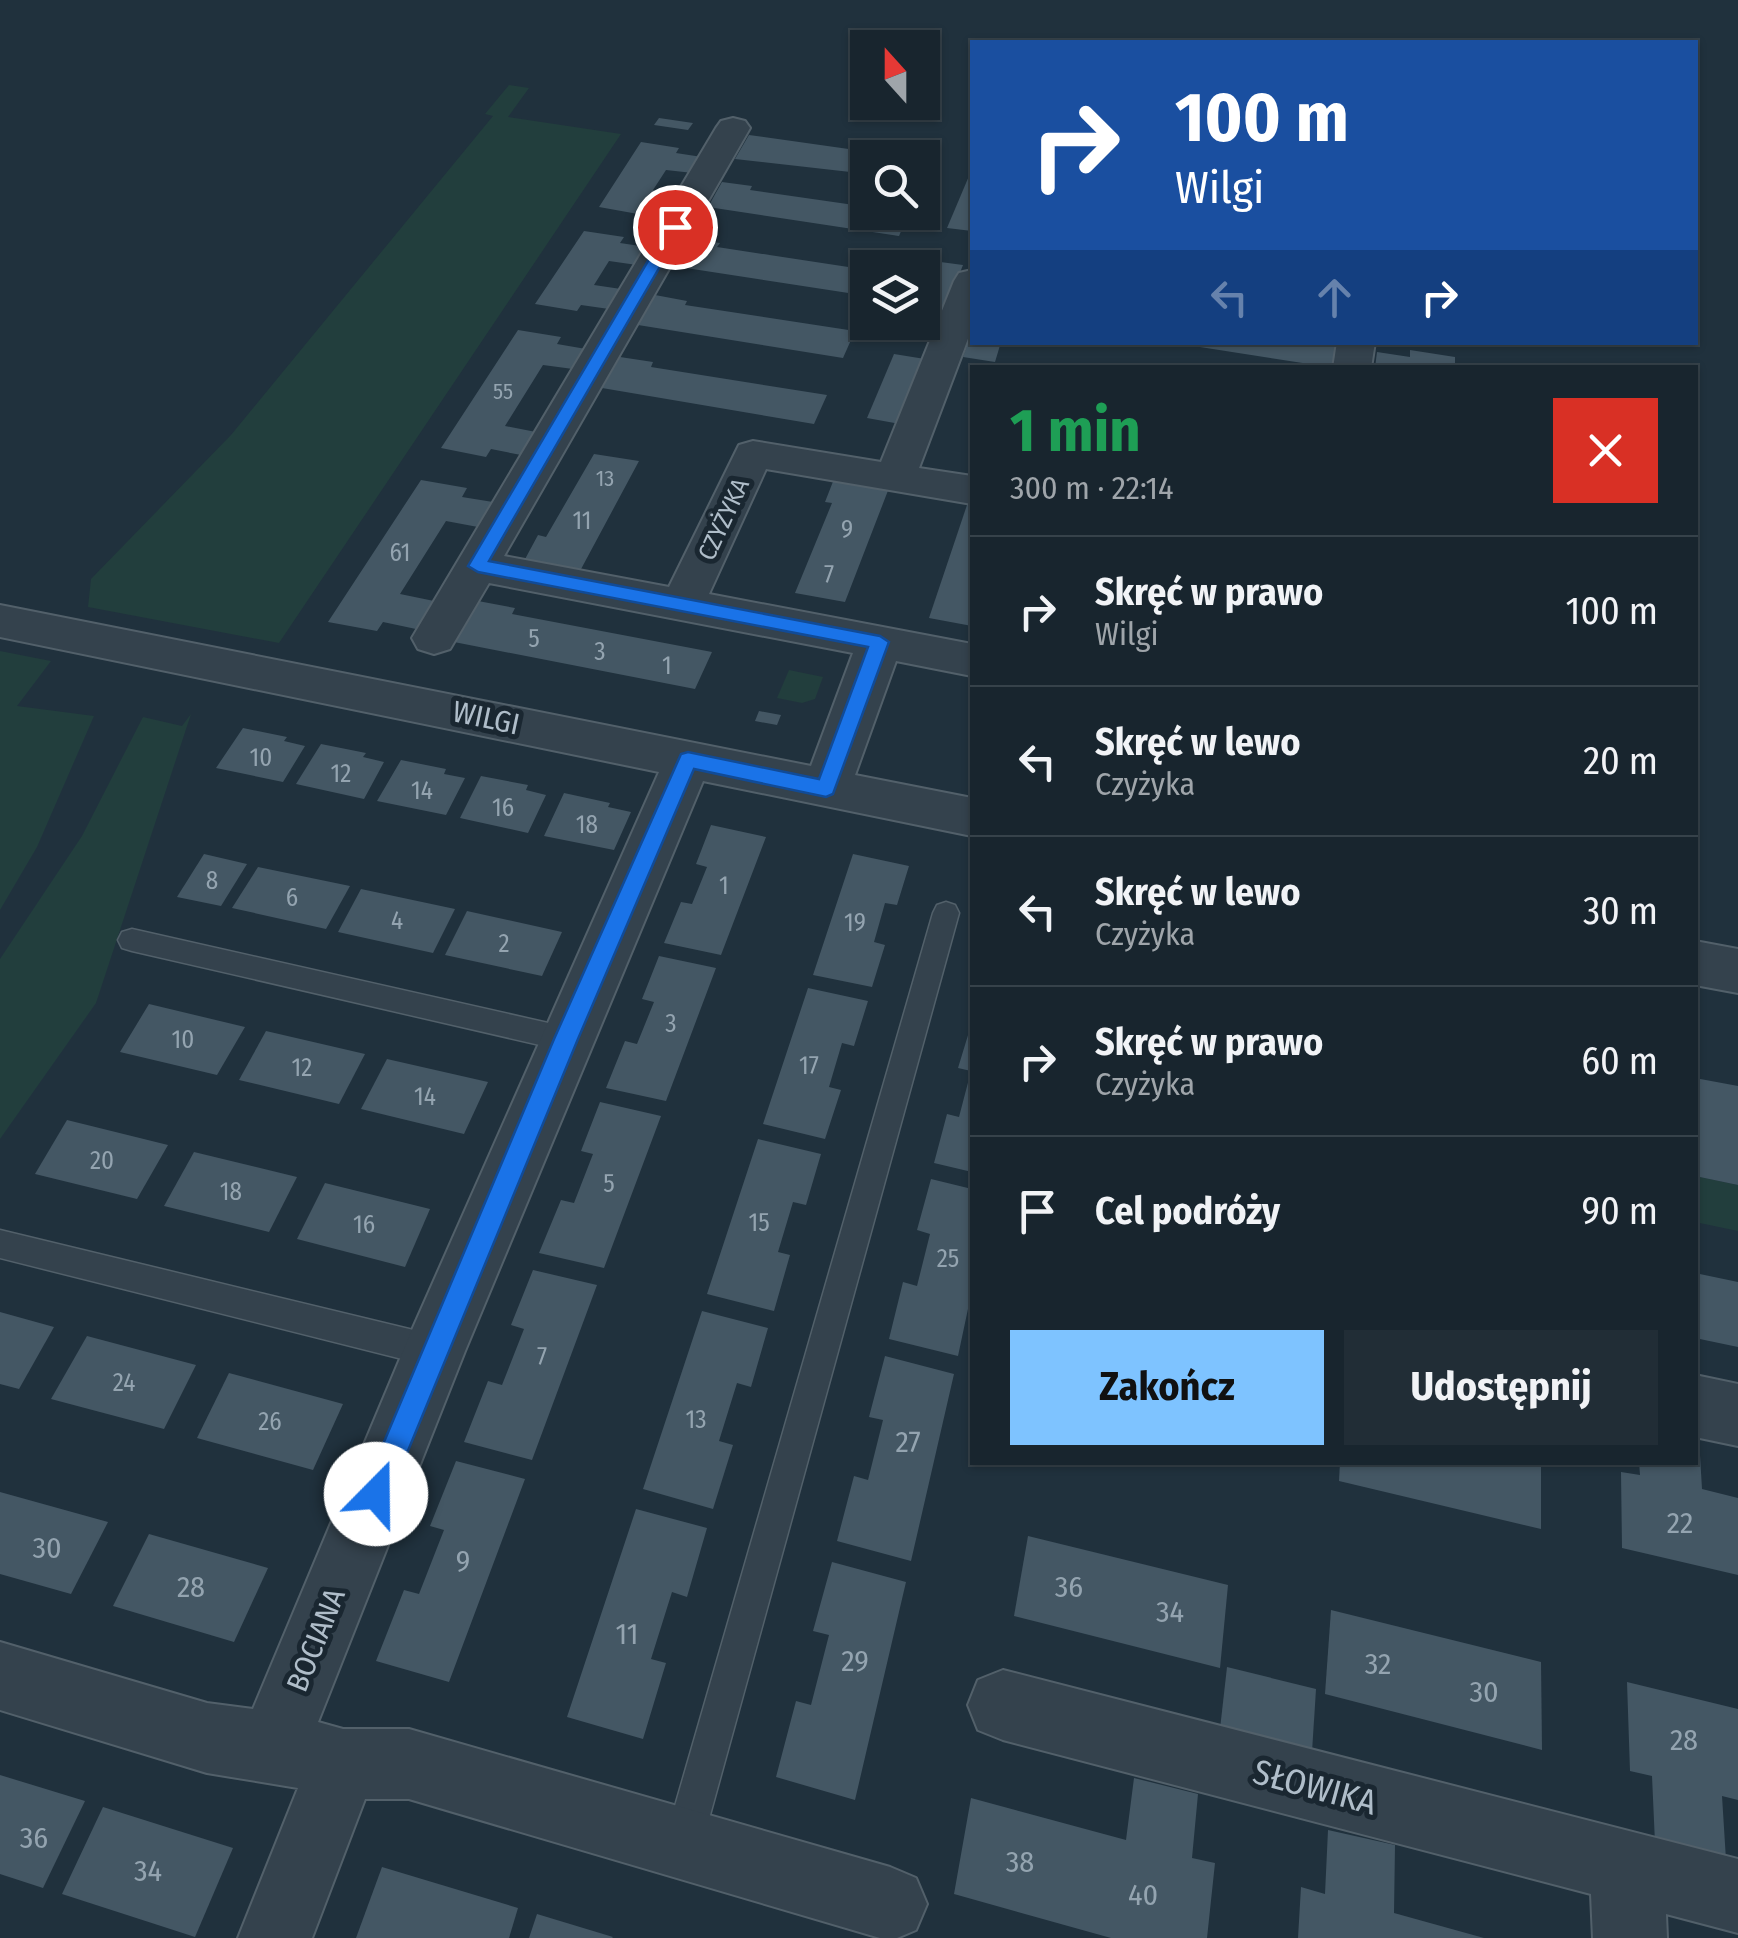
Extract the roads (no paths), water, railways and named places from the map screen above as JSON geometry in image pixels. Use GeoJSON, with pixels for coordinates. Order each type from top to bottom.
{"type":"FeatureCollection","features":[{"type":"Feature","properties":{"kind":"street"},"geometry":{"type":"LineString","coordinates":[[434,638],[733,128]]}},
{"type":"Feature","properties":{"kind":"street"},"geometry":{"type":"LineString","coordinates":[[895,477],[970,286]]}},
{"type":"Feature","properties":{"kind":"street","name":"CZYŻYKA"},"geometry":{"type":"LineString","coordinates":[[682,605],[753,454],[970,490]]}},
{"type":"Feature","properties":{"kind":"street"},"geometry":{"type":"LineString","coordinates":[[478,566],[970,660]]}},
{"type":"Feature","properties":{"kind":"street","name":"WILGI"},"geometry":{"type":"LineString","coordinates":[[0,621],[970,817]]}},
{"type":"Feature","properties":{"kind":"street"},"geometry":{"type":"LineString","coordinates":[[826,789],[880,642]]}},
{"type":"Feature","properties":{"kind":"street","name":"BOCIANA"},"geometry":{"type":"LineString","coordinates":[[273,1746],[434,1351],[688,760]]}},
{"type":"Feature","properties":{"kind":"street"},"geometry":{"type":"LineString","coordinates":[[1698,964],[1738,971]]}},
{"type":"Feature","properties":{"kind":"street"},"geometry":{"type":"LineString","coordinates":[[1698,1407],[1738,1415]]}},
{"type":"Feature","properties":{"kind":"street"},"geometry":{"type":"LineString","coordinates":[[0,1676],[207,1738],[273,1746],[342,1764],[409,1764],[890,1904]]}},
{"type":"Feature","properties":{"kind":"street","name":"SŁOWIKA"},"geometry":{"type":"LineString","coordinates":[[1003,1705],[1628,1903],[1738,1896]]}},
{"type":"Feature","properties":{"kind":"street"},"geometry":{"type":"LineString","coordinates":[[274,1938],[342,1764]]}},
{"type":"Feature","properties":{"kind":"lane"},"geometry":{"type":"LineString","coordinates":[[683,1844],[946,912]]}},
{"type":"Feature","properties":{"kind":"lane"},"geometry":{"type":"LineString","coordinates":[[132,940],[566,1039]]}},
{"type":"Feature","properties":{"kind":"lane"},"geometry":{"type":"LineString","coordinates":[[0,1244],[434,1351]]}}]}
